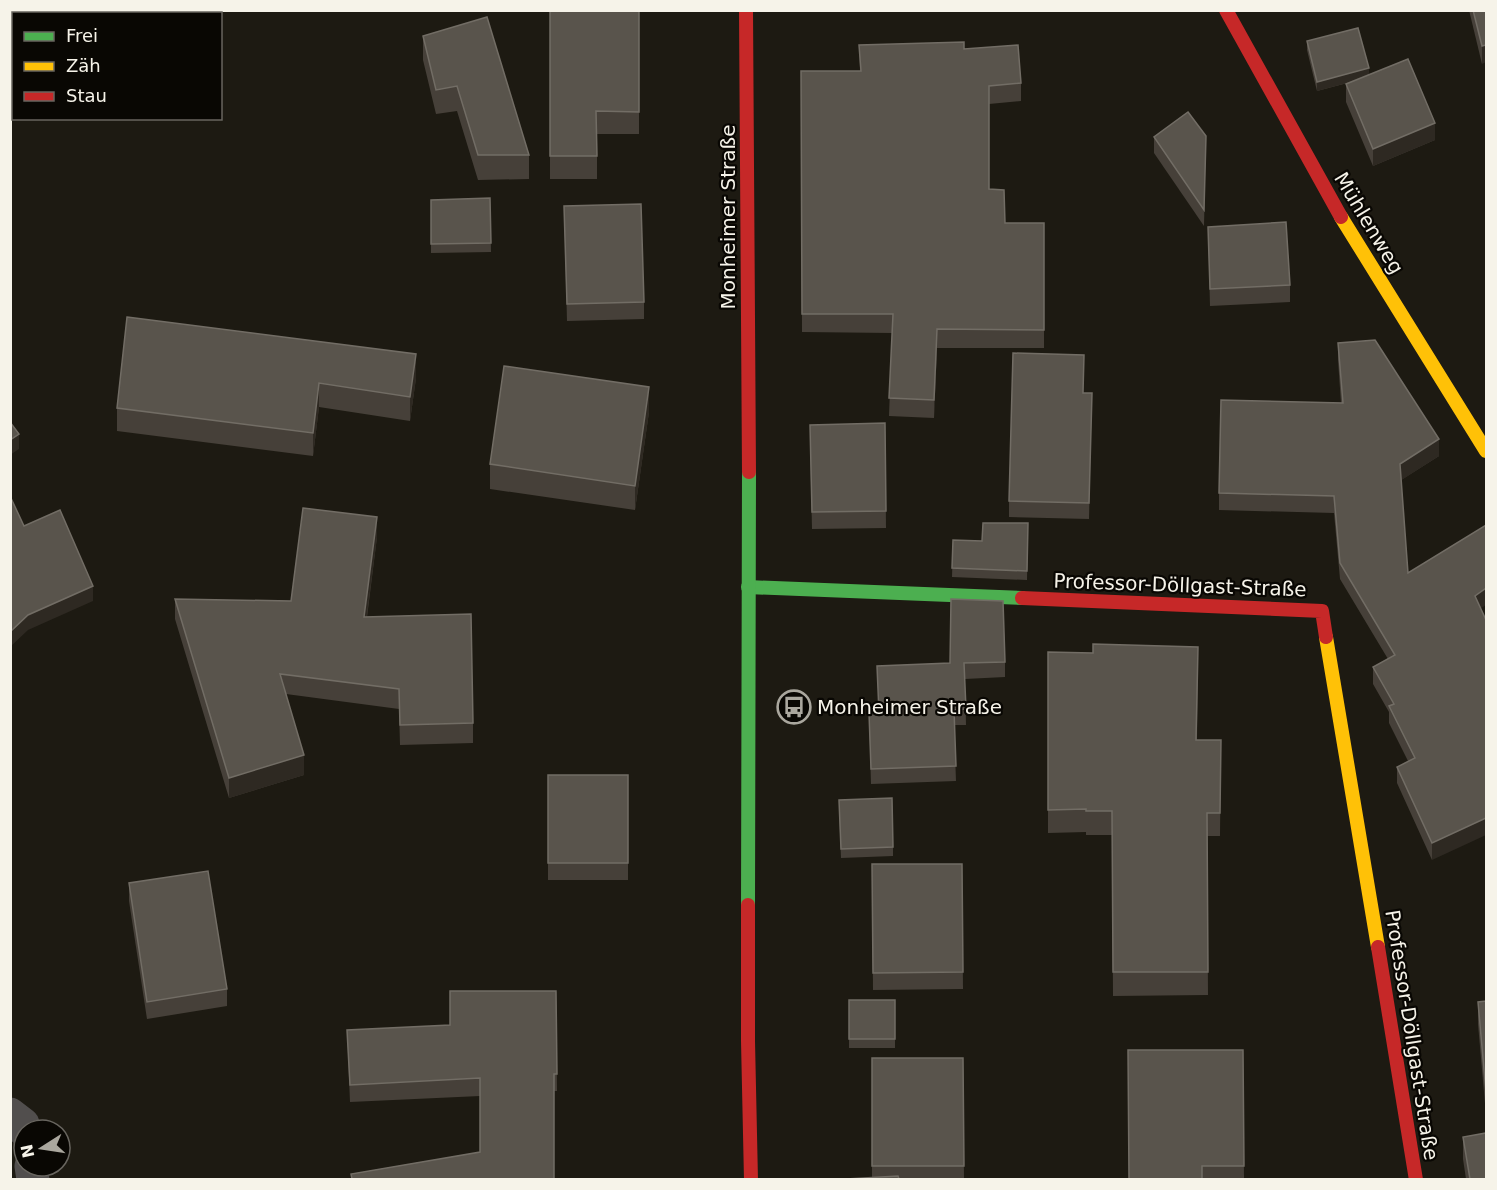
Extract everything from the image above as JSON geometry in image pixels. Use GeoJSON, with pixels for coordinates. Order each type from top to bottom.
{"type":"FeatureCollection","features":[{"type":"Feature","properties":{"kind":"street","name":"Monheimer Straße"},"geometry":{"type":"LineString","coordinates":[[746,10],[750,1179]]}},
{"type":"Feature","properties":{"kind":"street","name":"Mühlenweg"},"geometry":{"type":"LineString","coordinates":[[1226,10],[1344,222],[1486,451]]}},
{"type":"Feature","properties":{"kind":"street","name":"Professor-Döllgast-Straße"},"geometry":{"type":"LineString","coordinates":[[748,587],[1322,611],[1416,1179]]}},
{"type":"Feature","properties":{"kind":"building"},"geometry":{"type":"Polygon","coordinates":[[[550,10],[639,10],[639,112],[596,111],[597,156],[550,156],[550,10]]]}},
{"type":"Feature","properties":{"kind":"building"},"geometry":{"type":"Polygon","coordinates":[[[1473,10],[1486,10],[1486,45],[1482,46],[1473,10]]]}},
{"type":"Feature","properties":{"kind":"building"},"geometry":{"type":"Polygon","coordinates":[[[487,17],[529,155],[478,155],[457,86],[436,90],[423,36],[487,17]]]}},
{"type":"Feature","properties":{"kind":"building"},"geometry":{"type":"Polygon","coordinates":[[[1358,28],[1369,68],[1317,82],[1307,41],[1358,28]]]}},
{"type":"Feature","properties":{"kind":"building"},"geometry":{"type":"Polygon","coordinates":[[[964,42],[964,49],[1018,45],[1021,83],[989,86],[989,189],[1004,190],[1005,223],[1044,223],[1044,330],[937,329],[934,400],[889,398],[893,314],[802,314],[801,71],[861,71],[859,45],[964,42]]]}},
{"type":"Feature","properties":{"kind":"building"},"geometry":{"type":"Polygon","coordinates":[[[1408,59],[1435,123],[1373,149],[1346,84],[1408,59]]]}},
{"type":"Feature","properties":{"kind":"building"},"geometry":{"type":"Polygon","coordinates":[[[1188,112],[1206,136],[1204,210],[1154,137],[1188,112]]]}},
{"type":"Feature","properties":{"kind":"building"},"geometry":{"type":"Polygon","coordinates":[[[490,198],[491,243],[431,244],[431,200],[490,198]]]}},
{"type":"Feature","properties":{"kind":"building"},"geometry":{"type":"Polygon","coordinates":[[[641,204],[644,302],[567,304],[564,206],[641,204]]]}},
{"type":"Feature","properties":{"kind":"building"},"geometry":{"type":"Polygon","coordinates":[[[1286,222],[1290,285],[1210,289],[1208,227],[1286,222]]]}},
{"type":"Feature","properties":{"kind":"building"},"geometry":{"type":"Polygon","coordinates":[[[127,317],[416,354],[410,397],[319,383],[313,433],[117,408],[127,317]]]}},
{"type":"Feature","properties":{"kind":"building"},"geometry":{"type":"Polygon","coordinates":[[[1375,340],[1439,439],[1400,464],[1408,573],[1486,525],[1486,588],[1475,596],[1486,620],[1486,818],[1432,843],[1397,767],[1415,758],[1389,706],[1394,704],[1373,667],[1395,655],[1340,563],[1334,496],[1219,493],[1221,400],[1343,403],[1338,343],[1375,340]]]}},
{"type":"Feature","properties":{"kind":"building"},"geometry":{"type":"Polygon","coordinates":[[[1013,353],[1084,355],[1083,393],[1092,393],[1089,503],[1009,501],[1013,353]]]}},
{"type":"Feature","properties":{"kind":"building"},"geometry":{"type":"Polygon","coordinates":[[[504,366],[649,387],[635,486],[490,464],[504,366]]]}},
{"type":"Feature","properties":{"kind":"building"},"geometry":{"type":"Polygon","coordinates":[[[10,422],[19,434],[10,440],[10,422]]]}},
{"type":"Feature","properties":{"kind":"building"},"geometry":{"type":"Polygon","coordinates":[[[885,423],[886,511],[812,512],[810,425],[885,423]]]}},
{"type":"Feature","properties":{"kind":"building"},"geometry":{"type":"Polygon","coordinates":[[[10,496],[24,526],[60,510],[93,586],[28,615],[10,632],[10,496]]]}},
{"type":"Feature","properties":{"kind":"building"},"geometry":{"type":"Polygon","coordinates":[[[303,508],[377,517],[364,617],[471,614],[473,723],[400,725],[399,689],[280,674],[304,755],[229,778],[175,599],[291,601],[303,508]]]}},
{"type":"Feature","properties":{"kind":"building"},"geometry":{"type":"Polygon","coordinates":[[[983,523],[1028,523],[1027,571],[952,568],[953,540],[982,541],[983,523]]]}},
{"type":"Feature","properties":{"kind":"building"},"geometry":{"type":"Polygon","coordinates":[[[951,599],[1003,601],[1005,662],[964,663],[966,709],[954,710],[956,766],[871,769],[869,713],[879,713],[877,666],[950,663],[951,599]]]}},
{"type":"Feature","properties":{"kind":"building"},"geometry":{"type":"Polygon","coordinates":[[[1093,644],[1198,647],[1196,740],[1221,740],[1220,813],[1207,813],[1208,972],[1113,972],[1112,811],[1048,810],[1048,652],[1093,653],[1093,644]]]}},
{"type":"Feature","properties":{"kind":"building"},"geometry":{"type":"Polygon","coordinates":[[[548,775],[628,775],[628,863],[548,863],[548,775]]]}},
{"type":"Feature","properties":{"kind":"building"},"geometry":{"type":"Polygon","coordinates":[[[892,798],[893,847],[841,849],[839,800],[892,798]]]}},
{"type":"Feature","properties":{"kind":"building"},"geometry":{"type":"Polygon","coordinates":[[[872,864],[962,864],[963,972],[873,973],[872,864]]]}},
{"type":"Feature","properties":{"kind":"building"},"geometry":{"type":"Polygon","coordinates":[[[208,871],[227,989],[147,1002],[129,883],[208,871]]]}},
{"type":"Feature","properties":{"kind":"building"},"geometry":{"type":"Polygon","coordinates":[[[450,991],[556,991],[557,1074],[554,1074],[554,1179],[352,1179],[351,1174],[480,1152],[480,1078],[350,1085],[347,1030],[450,1025],[450,991]]]}},
{"type":"Feature","properties":{"kind":"building"},"geometry":{"type":"Polygon","coordinates":[[[849,1000],[895,1000],[895,1039],[849,1039],[849,1000]]]}},
{"type":"Feature","properties":{"kind":"building"},"geometry":{"type":"Polygon","coordinates":[[[1486,1001],[1486,1092],[1478,1002],[1486,1001]]]}},
{"type":"Feature","properties":{"kind":"building"},"geometry":{"type":"Polygon","coordinates":[[[1128,1050],[1243,1050],[1244,1166],[1202,1166],[1202,1179],[1129,1179],[1128,1050]]]}},
{"type":"Feature","properties":{"kind":"building"},"geometry":{"type":"Polygon","coordinates":[[[872,1058],[963,1058],[964,1166],[872,1166],[872,1058]]]}},
{"type":"Feature","properties":{"kind":"building"},"geometry":{"type":"Polygon","coordinates":[[[1486,1133],[1486,1179],[1470,1179],[1463,1137],[1486,1133]]]}},
{"type":"Feature","properties":{"kind":"building"},"geometry":{"type":"Polygon","coordinates":[[[898,1176],[899,1179],[846,1179],[898,1176]]]}},
{"type":"Feature","properties":{"kind":"traffic: fast"},"geometry":{"type":"LineString","coordinates":[[748,905],[749,472]]}},
{"type":"Feature","properties":{"kind":"traffic: fast"},"geometry":{"type":"LineString","coordinates":[[748,587],[1022,598]]}},
{"type":"Feature","properties":{"kind":"traffic: slow"},"geometry":{"type":"LineString","coordinates":[[1341,217],[1486,451]]}},
{"type":"Feature","properties":{"kind":"traffic: slow"},"geometry":{"type":"LineString","coordinates":[[1326,637],[1378,947]]}},
{"type":"Feature","properties":{"kind":"traffic: jam"},"geometry":{"type":"LineString","coordinates":[[746,10],[749,472]]}},
{"type":"Feature","properties":{"kind":"traffic: jam"},"geometry":{"type":"LineString","coordinates":[[1226,10],[1341,217]]}},
{"type":"Feature","properties":{"kind":"traffic: jam"},"geometry":{"type":"LineString","coordinates":[[1022,598],[1322,611],[1326,637]]}},
{"type":"Feature","properties":{"kind":"traffic: jam"},"geometry":{"type":"LineString","coordinates":[[748,905],[751,1180]]}},
{"type":"Feature","properties":{"kind":"traffic: jam"},"geometry":{"type":"LineString","coordinates":[[1378,947],[1416,1180]]}},
{"type":"Feature","properties":{"kind":"place","name":"Monheimer Straße"},"geometry":{"type":"Point","coordinates":[794,707]}}]}
